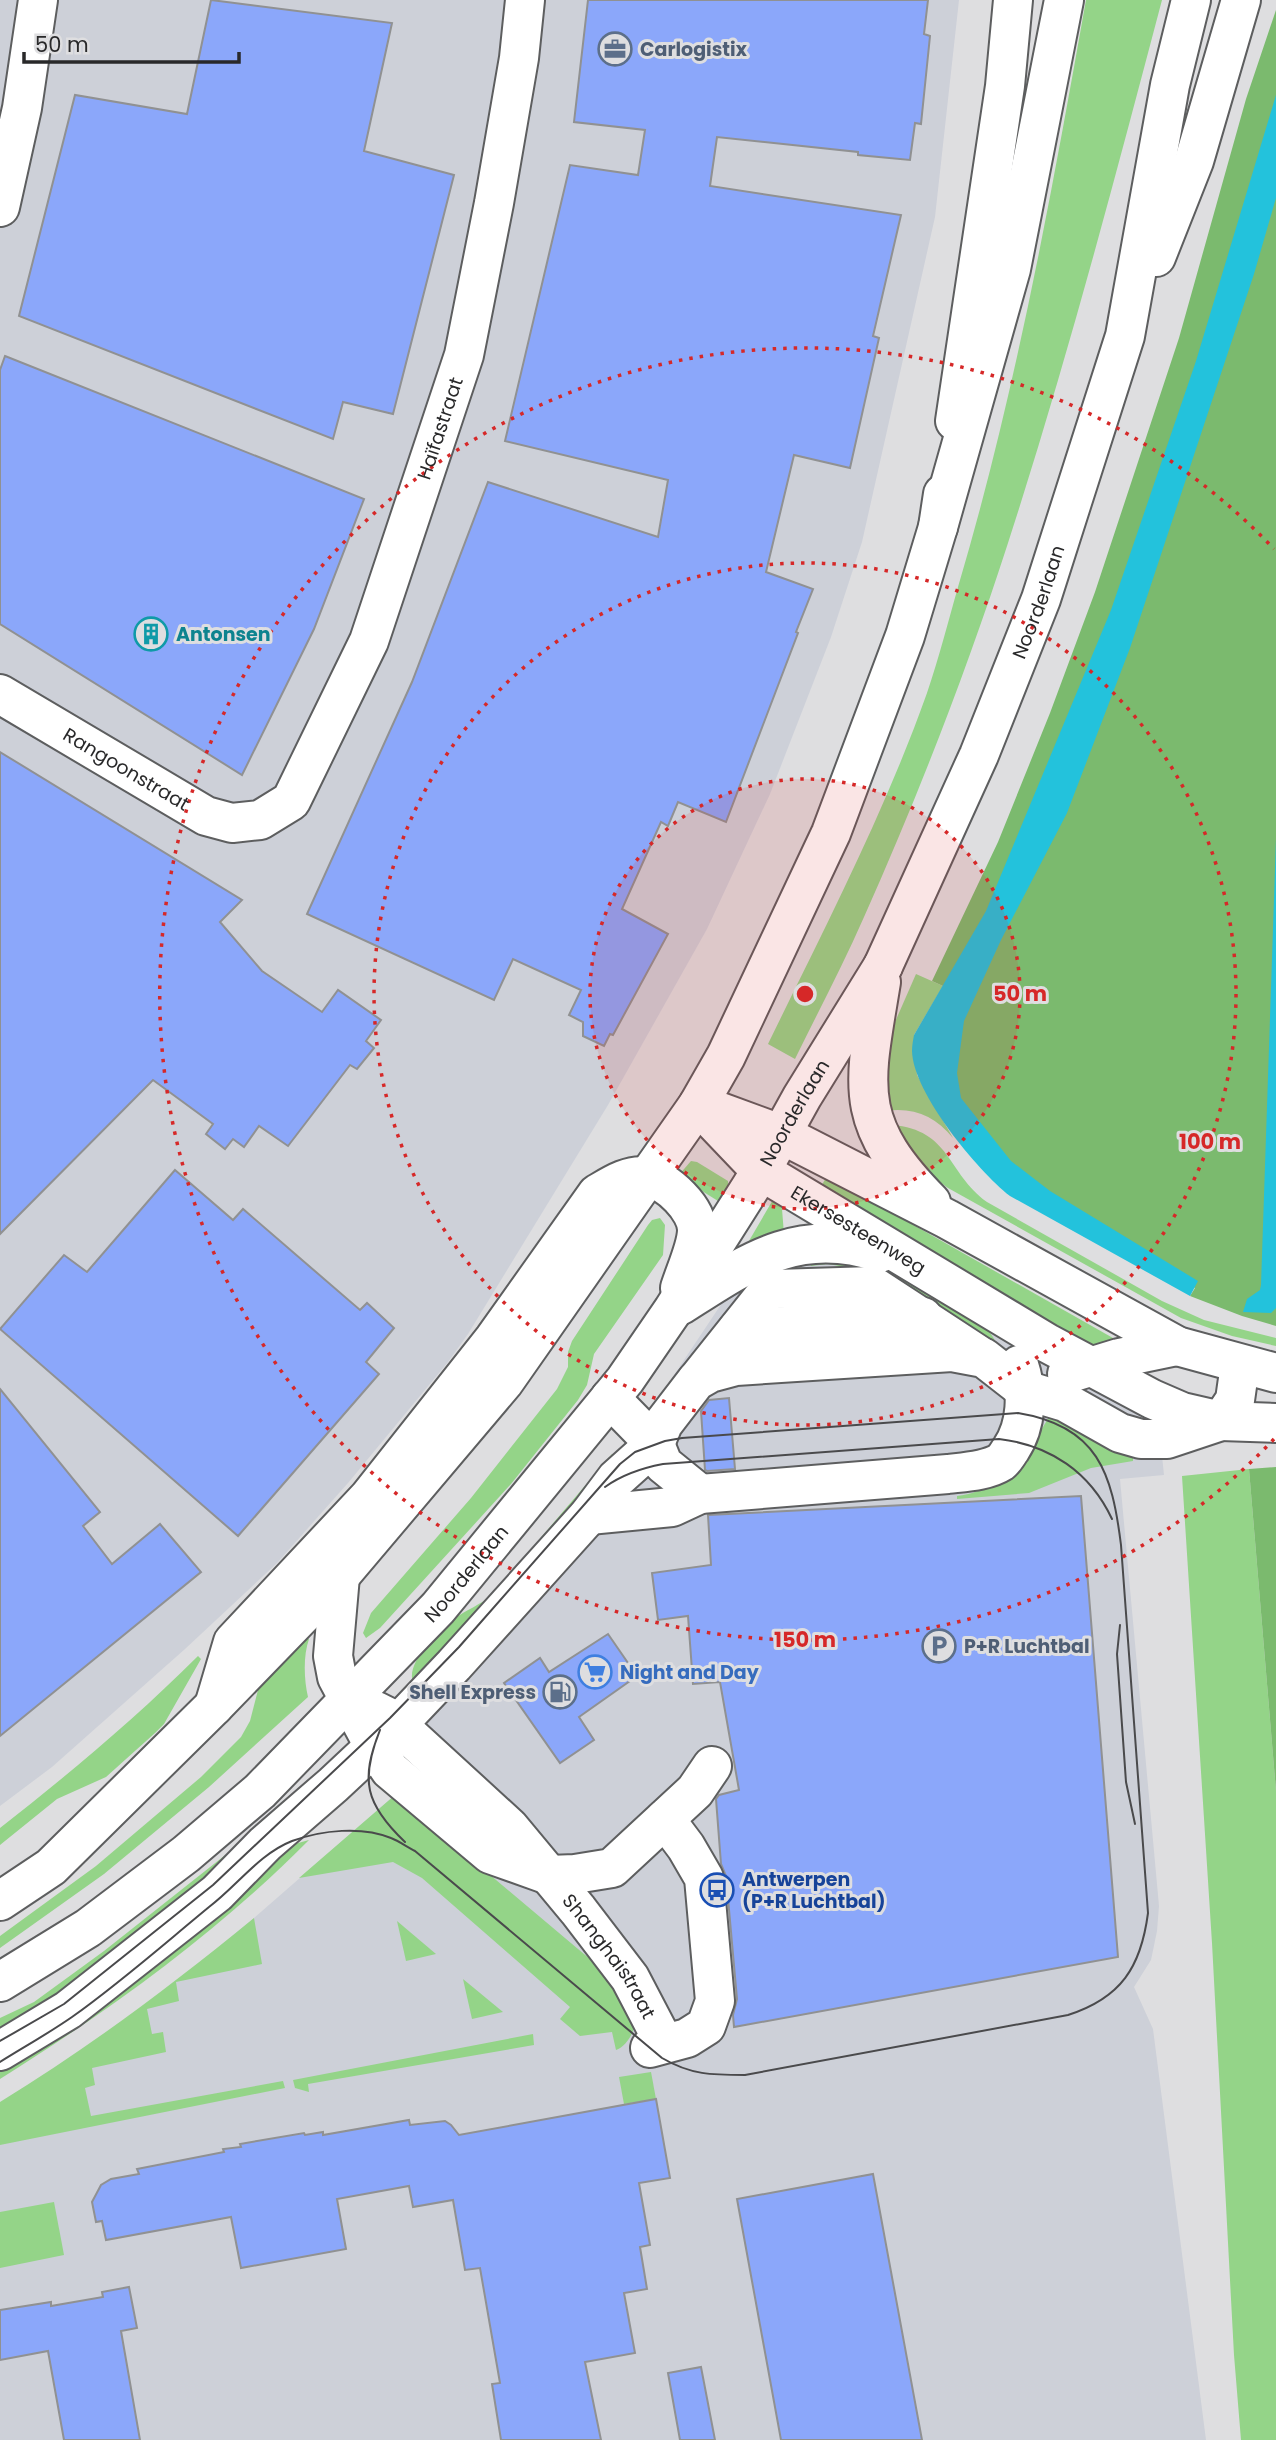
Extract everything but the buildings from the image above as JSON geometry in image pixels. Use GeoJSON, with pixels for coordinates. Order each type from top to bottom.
{"type":"FeatureCollection","features":[{"type":"Feature","properties":{"kind":"main road"},"geometry":{"type":"LineString","coordinates":[[0,207],[22,108],[38,0]]}},
{"type":"Feature","properties":{"kind":"main road","name":"Haïfastraat"},"geometry":{"type":"LineString","coordinates":[[260,820],[291,801],[313,759],[369,641],[416,504],[464,355],[495,203],[519,58],[525,0]]}},
{"type":"Feature","properties":{"kind":"main road"},"geometry":{"type":"LineString","coordinates":[[938,527],[1005,86],[1013,0]]}},
{"type":"Feature","properties":{"kind":"main road"},"geometry":{"type":"LineString","coordinates":[[0,1901],[51,1867],[214,1706],[340,1576],[503,1382],[649,1177],[698,1105],[726,1055],[831,833],[905,636],[1011,269],[1064,0]]}},
{"type":"Feature","properties":{"kind":"main road","name":"Noorderlaan"},"geometry":{"type":"LineString","coordinates":[[0,1982],[88,1928],[186,1854],[260,1791],[438,1608],[610,1398],[673,1310],[783,1135],[803,1097],[883,966],[979,755],[1041,599],[1125,336],[1170,85],[1191,0]]}},
{"type":"Feature","properties":{"kind":"main road"},"geometry":{"type":"LineString","coordinates":[[1125,336],[1194,161],[1241,0]]}},
{"type":"Feature","properties":{"kind":"main road","name":"Rangoonstraat"},"geometry":{"type":"LineString","coordinates":[[0,694],[205,816],[232,823],[260,820]]}},
{"type":"Feature","properties":{"kind":"main road"},"geometry":{"type":"LineString","coordinates":[[883,966],[868,1067],[867,1087],[873,1120],[894,1160],[947,1219]]}},
{"type":"Feature","properties":{"kind":"main road"},"geometry":{"type":"LineString","coordinates":[[0,2050],[68,2010],[217,1893],[265,1844],[385,1735],[454,1665],[589,1515],[616,1479],[655,1444],[663,1424],[696,1381],[764,1296],[776,1289],[873,1286],[984,1358],[1025,1390],[1065,1402],[1120,1433],[1141,1439],[1167,1439],[1221,1421],[1258,1369],[1177,1346],[947,1219],[783,1135],[698,1105]]}},
{"type":"Feature","properties":{"kind":"main road","name":"Ekersesteenweg"},"geometry":{"type":"LineString","coordinates":[[698,1105],[761,1171],[915,1265],[1090,1366],[1182,1412],[1221,1421],[1276,1423]]}},
{"type":"Feature","properties":{"kind":"main road"},"geometry":{"type":"LineString","coordinates":[[214,1706],[233,1642],[369,1497],[495,1339],[597,1194],[632,1177],[649,1177],[668,1188],[687,1203],[695,1215],[698,1232],[673,1310]]}},
{"type":"Feature","properties":{"kind":"main road"},"geometry":{"type":"LineString","coordinates":[[673,1310],[741,1267],[767,1254],[795,1246],[857,1245],[915,1265]]}},
{"type":"Feature","properties":{"kind":"main road"},"geometry":{"type":"LineString","coordinates":[[589,1515],[672,1507],[700,1494],[948,1474],[984,1468],[1003,1461],[1017,1441],[1024,1414],[1025,1390],[1011,1342],[996,1312]]}},
{"type":"Feature","properties":{"kind":"main road"},"geometry":{"type":"LineString","coordinates":[[738,1328],[922,1317]]}},
{"type":"Feature","properties":{"kind":"main road"},"geometry":{"type":"LineString","coordinates":[[1025,1390],[1090,1366],[1177,1346]]}},
{"type":"Feature","properties":{"kind":"main road"},"geometry":{"type":"LineString","coordinates":[[696,1381],[710,1373],[736,1366],[952,1352],[984,1358]]}},
{"type":"Feature","properties":{"kind":"main road"},"geometry":{"type":"LineString","coordinates":[[610,1398],[655,1444],[663,1464],[700,1494]]}},
{"type":"Feature","properties":{"kind":"main road"},"geometry":{"type":"LineString","coordinates":[[340,1576],[333,1656],[337,1677],[349,1698],[385,1735],[390,1770],[490,1854],[549,1875],[612,1868],[695,1791],[712,1766]]}},
{"type":"Feature","properties":{"kind":"main road","name":"Shanghaistraat"},"geometry":{"type":"LineString","coordinates":[[549,1875],[630,1978],[657,2045],[687,2038],[706,2026],[715,2001],[704,1878],[665,1819]]}},
{"type":"Feature","properties":{"kind":"shaded area"},"geometry":{"type":"Polygon","coordinates":[[[0,0],[959,0],[935,217],[862,542],[831,637],[770,794],[707,929],[608,1105],[468,1334],[448,1362],[348,1483],[277,1563],[52,1767],[0,1806],[0,0]]]}},
{"type":"Feature","properties":{"kind":"shaded area"},"geometry":{"type":"Polygon","coordinates":[[[809,1257],[879,1266],[1159,1427],[1164,1475],[1120,1479],[1159,1906],[1151,1960],[1134,1987],[1153,2029],[1206,2440],[0,2440],[0,2104],[100,2038],[176,1982],[395,1795],[418,1724],[594,1532],[648,1414],[724,1300],[752,1275],[809,1257]]]}},
{"type":"Feature","properties":{"kind":"green space"},"geometry":{"type":"Polygon","coordinates":[[[1086,0],[1162,0],[1070,341],[992,591],[959,685],[904,825],[856,935],[795,1059],[768,1044],[852,871],[910,738],[936,667],[978,515],[1030,295],[1086,0]]]}},
{"type":"Feature","properties":{"kind":"green space"},"geometry":{"type":"Polygon","coordinates":[[[1276,10],[1276,1326],[1190,1296],[1195,1288],[1016,1183],[956,1119],[943,986],[932,981],[998,842],[1095,592],[1179,338],[1246,99],[1276,10]]]}},
{"type":"Feature","properties":{"kind":"green space"},"geometry":{"type":"Polygon","coordinates":[[[916,974],[943,986],[914,1035],[917,1075],[953,1138],[939,1124],[923,1115],[905,1110],[885,1111],[888,1038],[916,974]]]}},
{"type":"Feature","properties":{"kind":"green space"},"geometry":{"type":"Polygon","coordinates":[[[892,1125],[926,1135],[987,1202],[1162,1301],[1204,1320],[1276,1338],[1276,1346],[1232,1336],[1181,1318],[948,1188],[929,1174],[892,1125]]]}},
{"type":"Feature","properties":{"kind":"green space"},"geometry":{"type":"Polygon","coordinates":[[[691,1161],[728,1181],[728,1186],[718,1201],[678,1176],[691,1161]]]}},
{"type":"Feature","properties":{"kind":"green space"},"geometry":{"type":"Polygon","coordinates":[[[827,1176],[1120,1342],[1093,1346],[819,1190],[827,1176]]]}},
{"type":"Feature","properties":{"kind":"green space"},"geometry":{"type":"Polygon","coordinates":[[[774,1198],[785,1198],[782,1209],[784,1234],[746,1246],[774,1198]]]}},
{"type":"Feature","properties":{"kind":"green space"},"geometry":{"type":"Polygon","coordinates":[[[660,1218],[665,1225],[663,1255],[594,1354],[587,1385],[578,1400],[511,1484],[380,1628],[366,1638],[363,1633],[371,1613],[471,1498],[557,1389],[568,1367],[568,1352],[572,1341],[648,1225],[652,1220],[660,1218]]]}},
{"type":"Feature","properties":{"kind":"green space"},"geometry":{"type":"Polygon","coordinates":[[[809,1257],[879,1266],[987,1328],[1000,1348],[856,1269],[828,1264],[811,1266],[809,1257]]]}},
{"type":"Feature","properties":{"kind":"green space"},"geometry":{"type":"Polygon","coordinates":[[[1055,1407],[1133,1451],[1133,1461],[1091,1468],[1029,1493],[957,1499],[957,1496],[992,1485],[1017,1465],[1055,1407]]]}},
{"type":"Feature","properties":{"kind":"green space"},"geometry":{"type":"Polygon","coordinates":[[[612,1454],[615,1456],[415,1686],[413,1669],[431,1640],[454,1619],[492,1595],[612,1454]]]}},
{"type":"Feature","properties":{"kind":"green space"},"geometry":{"type":"Polygon","coordinates":[[[1276,1467],[1276,1791],[1249,1469],[1276,1467]]]}},
{"type":"Feature","properties":{"kind":"green space"},"geometry":{"type":"Polygon","coordinates":[[[1249,1469],[1276,1791],[1276,2440],[1241,2440],[1182,1476],[1249,1469]]]}},
{"type":"Feature","properties":{"kind":"green space"},"geometry":{"type":"Polygon","coordinates":[[[305,1636],[309,1639],[305,1668],[308,1697],[209,1787],[104,1874],[0,1948],[0,1936],[96,1866],[201,1777],[241,1737],[250,1721],[258,1690],[266,1675],[305,1636]]]}},
{"type":"Feature","properties":{"kind":"green space"},"geometry":{"type":"Polygon","coordinates":[[[198,1656],[201,1659],[164,1724],[155,1733],[106,1777],[57,1799],[0,1845],[0,1828],[102,1745],[198,1656]]]}},
{"type":"Feature","properties":{"kind":"green space"},"geometry":{"type":"Polygon","coordinates":[[[395,1795],[597,1965],[608,1978],[634,2027],[622,2047],[616,2050],[612,2032],[580,2036],[560,2019],[570,2007],[422,1878],[393,1862],[299,1878],[395,1795]]]}},
{"type":"Feature","properties":{"kind":"green space"},"geometry":{"type":"Polygon","coordinates":[[[309,1840],[238,1906],[162,1968],[0,2079],[0,2067],[291,1845],[309,1840]]]}},
{"type":"Feature","properties":{"kind":"green space"},"geometry":{"type":"Polygon","coordinates":[[[243,1841],[248,1844],[127,1941],[0,2031],[0,2018],[34,2002],[104,1951],[243,1841]]]}},
{"type":"Feature","properties":{"kind":"green space"},"geometry":{"type":"Polygon","coordinates":[[[254,1918],[262,1964],[176,1982],[179,2001],[147,2009],[152,2034],[163,2032],[166,2052],[92,2068],[95,2085],[85,2088],[91,2116],[283,2081],[285,2088],[0,2145],[0,2102],[130,2014],[254,1918]]]}},
{"type":"Feature","properties":{"kind":"green space"},"geometry":{"type":"Polygon","coordinates":[[[397,1921],[436,1954],[406,1961],[397,1921]]]}},
{"type":"Feature","properties":{"kind":"green space"},"geometry":{"type":"Polygon","coordinates":[[[463,1979],[503,2012],[472,2019],[463,1979]]]}},
{"type":"Feature","properties":{"kind":"green space"},"geometry":{"type":"Polygon","coordinates":[[[533,2034],[534,2045],[308,2084],[309,2092],[295,2088],[293,2080],[533,2034]]]}},
{"type":"Feature","properties":{"kind":"green space"},"geometry":{"type":"Polygon","coordinates":[[[651,2072],[656,2099],[624,2104],[619,2077],[651,2072]]]}},
{"type":"Feature","properties":{"kind":"green space"},"geometry":{"type":"Polygon","coordinates":[[[54,2202],[64,2255],[0,2268],[0,2212],[54,2202]]]}},
{"type":"Feature","properties":{"kind":"water"},"geometry":{"type":"Polygon","coordinates":[[[1276,95],[1276,198],[1254,274],[1130,648],[1067,813],[1001,940],[964,1021],[957,1073],[961,1098],[1011,1161],[1050,1191],[1198,1281],[1190,1296],[1010,1196],[996,1184],[965,1150],[935,1108],[915,1068],[912,1047],[914,1035],[986,911],[1111,610],[1196,361],[1276,95]]]}},
{"type":"Feature","properties":{"kind":"water"},"geometry":{"type":"Polygon","coordinates":[[[1276,839],[1276,1308],[1271,1313],[1243,1312],[1247,1299],[1260,1290],[1261,1285],[1276,839]]]}},
{"type":"Feature","properties":{"kind":"tram line"},"geometry":{"type":"LineString","coordinates":[[0,2041],[64,2004],[213,1885],[390,1718],[459,1647],[620,1464],[635,1452],[682,1438],[1018,1413],[1045,1419],[1067,1429],[1083,1441],[1106,1475],[1121,1545],[1148,1913],[1134,1965],[1115,1989],[1086,2008],[1068,2015],[745,2075],[692,2071],[662,2058],[415,1851],[380,1834],[342,1831],[304,1837],[269,1854],[107,1991],[63,2023],[0,2062]]}},
{"type":"Feature","properties":{"kind":"tram line"},"geometry":{"type":"LineString","coordinates":[[605,1487],[633,1472],[663,1464],[999,1439],[1035,1447],[1066,1464],[1092,1488],[1112,1519]]}},
{"type":"Feature","properties":{"kind":"tram line"},"geometry":{"type":"LineString","coordinates":[[1120,1625],[1117,1654],[1126,1782],[1135,1824]]}},
{"type":"Feature","properties":{"kind":"tram line"},"geometry":{"type":"LineString","coordinates":[[380,1730],[370,1763],[370,1790],[381,1816],[405,1842]]}},
{"type":"Feature","properties":{"kind":"place","name":"Carlogistix"},"geometry":{"type":"Point","coordinates":[615,49]}},
{"type":"Feature","properties":{"kind":"place","name":"Antonsen"},"geometry":{"type":"Point","coordinates":[151,634]}},
{"type":"Feature","properties":{"kind":"place","name":"P+R Luchtbal"},"geometry":{"type":"Point","coordinates":[939,1646]}},
{"type":"Feature","properties":{"kind":"place","name":"Night and Day"},"geometry":{"type":"Point","coordinates":[595,1672]}},
{"type":"Feature","properties":{"kind":"place","name":"Shell Express"},"geometry":{"type":"Point","coordinates":[560,1692]}},
{"type":"Feature","properties":{"kind":"place","name":"Antwerpen (P+R Luchtbal)"},"geometry":{"type":"Point","coordinates":[717,1890]}}]}
